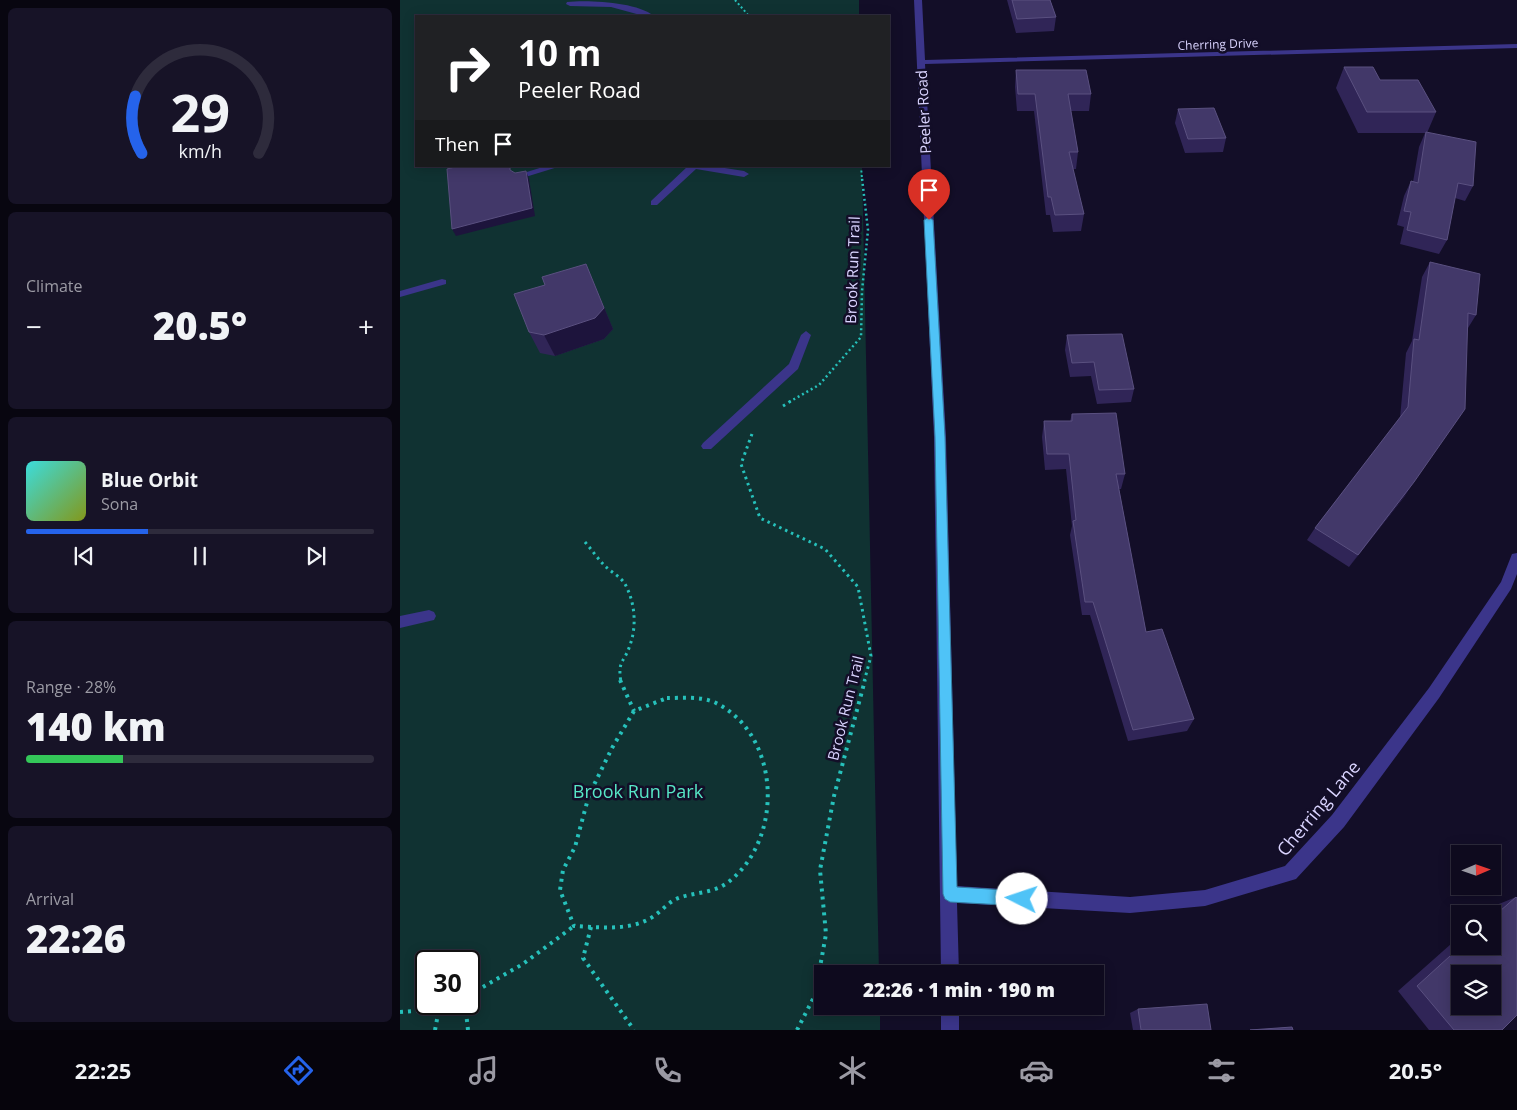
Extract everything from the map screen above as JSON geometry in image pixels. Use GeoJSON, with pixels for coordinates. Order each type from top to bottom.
{"type":"FeatureCollection","features":[{"type":"Feature","properties":{"kind":"street","name":"Peeler Road"},"geometry":{"type":"LineString","coordinates":[[918,0],[940,437],[950,965]]}},
{"type":"Feature","properties":{"kind":"street"},"geometry":{"type":"LineString","coordinates":[[570,4],[604,3],[625,7],[647,15]]}},
{"type":"Feature","properties":{"kind":"street","name":"Cherring Drive"},"geometry":{"type":"LineString","coordinates":[[921,62],[1517,46]]}},
{"type":"Feature","properties":{"kind":"street"},"geometry":{"type":"LineString","coordinates":[[520,176],[554,167]]}},
{"type":"Feature","properties":{"kind":"street"},"geometry":{"type":"LineString","coordinates":[[654,203],[693,167]]}},
{"type":"Feature","properties":{"kind":"street"},"geometry":{"type":"LineString","coordinates":[[700,167],[744,174]]}},
{"type":"Feature","properties":{"kind":"street"},"geometry":{"type":"LineString","coordinates":[[400,294],[442,282]]}},
{"type":"Feature","properties":{"kind":"street"},"geometry":{"type":"LineString","coordinates":[[707,446],[794,366],[806,335]]}},
{"type":"Feature","properties":{"kind":"street","name":"Cherring Lane"},"geometry":{"type":"LineString","coordinates":[[950,894],[1130,905],[1205,898],[1290,873],[1338,821],[1434,693],[1506,586],[1517,558]]}},
{"type":"Feature","properties":{"kind":"street"},"geometry":{"type":"LineString","coordinates":[[400,622],[429,616]]}},
{"type":"Feature","properties":{"kind":"street"},"geometry":{"type":"LineString","coordinates":[[950,1015],[950,1030]]}},
{"type":"Feature","properties":{"kind":"path"},"geometry":{"type":"LineString","coordinates":[[734,0],[748,15]]}},
{"type":"Feature","properties":{"kind":"path","name":"Brook Run Trail"},"geometry":{"type":"LineString","coordinates":[[780,408],[819,386],[862,336],[862,291],[868,230],[861,167]]}},
{"type":"Feature","properties":{"kind":"path","name":"Brook Run Trail"},"geometry":{"type":"LineString","coordinates":[[754,430],[741,464],[760,518],[825,549],[858,587],[871,656],[834,796],[820,870],[826,934],[815,995],[796,1030]]}},
{"type":"Feature","properties":{"kind":"path"},"geometry":{"type":"LineString","coordinates":[[585,542],[605,566],[625,583],[634,608],[634,629],[630,647],[622,658],[619,671],[621,684],[634,712]]}},
{"type":"Feature","properties":{"kind":"path"},"geometry":{"type":"LineString","coordinates":[[480,989],[523,964],[574,926],[608,928],[648,920],[674,900],[726,884],[740,871],[755,849],[766,817],[769,787],[765,765],[757,740],[732,713],[714,702],[680,698],[667,698],[634,712],[612,748],[589,795],[575,847],[563,870],[560,890],[568,906],[574,926]]}},
{"type":"Feature","properties":{"kind":"path"},"geometry":{"type":"LineString","coordinates":[[591,927],[583,958],[596,981],[615,1002],[634,1030]]}},
{"type":"Feature","properties":{"kind":"path"},"geometry":{"type":"LineString","coordinates":[[400,1012],[415,1011]]}},
{"type":"Feature","properties":{"kind":"path"},"geometry":{"type":"LineString","coordinates":[[435,1030],[438,1015]]}},
{"type":"Feature","properties":{"kind":"path"},"geometry":{"type":"LineString","coordinates":[[466,1015],[468,1030]]}},
{"type":"Feature","properties":{"kind":"green space","name":"Brook Run Park"},"geometry":{"type":"Polygon","coordinates":[[[400,0],[859,0],[859,15],[415,15],[415,167],[862,167],[879,965],[814,965],[814,1015],[880,1015],[880,1030],[400,1030],[400,0]]]}},
{"type":"Feature","properties":{"kind":"building"},"geometry":{"type":"Polygon","coordinates":[[[1012,0],[1050,0],[1056,17],[1017,19],[1012,0]]]}},
{"type":"Feature","properties":{"kind":"building"},"geometry":{"type":"Polygon","coordinates":[[[1344,67],[1373,67],[1380,80],[1418,80],[1436,112],[1367,112],[1344,67]]]}},
{"type":"Feature","properties":{"kind":"building"},"geometry":{"type":"Polygon","coordinates":[[[1016,70],[1086,70],[1091,94],[1068,94],[1078,152],[1069,152],[1084,214],[1055,215],[1051,197],[1048,197],[1035,94],[1018,94],[1016,70]]]}},
{"type":"Feature","properties":{"kind":"building"},"geometry":{"type":"Polygon","coordinates":[[[1214,108],[1226,138],[1188,139],[1178,109],[1214,108]]]}},
{"type":"Feature","properties":{"kind":"building"},"geometry":{"type":"Polygon","coordinates":[[[1426,132],[1476,142],[1473,186],[1458,183],[1447,240],[1407,230],[1411,212],[1404,211],[1411,181],[1418,183],[1426,132]]]}},
{"type":"Feature","properties":{"kind":"building"},"geometry":{"type":"Polygon","coordinates":[[[455,167],[510,167],[510,170],[515,173],[526,171],[532,208],[452,229],[447,169],[455,167]]]}},
{"type":"Feature","properties":{"kind":"building"},"geometry":{"type":"Polygon","coordinates":[[[1430,262],[1480,274],[1476,315],[1468,313],[1465,409],[1414,482],[1358,555],[1315,528],[1408,407],[1414,339],[1419,340],[1430,262]]]}},
{"type":"Feature","properties":{"kind":"building"},"geometry":{"type":"Polygon","coordinates":[[[586,264],[604,308],[595,318],[544,335],[529,332],[514,294],[545,285],[542,277],[586,264]]]}},
{"type":"Feature","properties":{"kind":"building"},"geometry":{"type":"Polygon","coordinates":[[[1122,334],[1134,389],[1099,390],[1094,362],[1072,363],[1067,335],[1122,334]]]}},
{"type":"Feature","properties":{"kind":"building"},"geometry":{"type":"Polygon","coordinates":[[[1116,413],[1125,474],[1116,474],[1146,632],[1162,629],[1194,719],[1133,730],[1093,602],[1085,602],[1073,521],[1076,520],[1069,454],[1047,454],[1044,421],[1072,421],[1072,414],[1116,413]]]}},
{"type":"Feature","properties":{"kind":"building"},"geometry":{"type":"Polygon","coordinates":[[[1517,898],[1517,1015],[1502,1030],[1454,1030],[1417,986],[1451,955],[1501,955],[1501,910],[1517,898]]]}},
{"type":"Feature","properties":{"kind":"building"},"geometry":{"type":"Polygon","coordinates":[[[1207,1004],[1211,1030],[1141,1030],[1138,1009],[1207,1004]]]}},
{"type":"Feature","properties":{"kind":"building"},"geometry":{"type":"Polygon","coordinates":[[[1292,1027],[1293,1030],[1250,1030],[1292,1027]]]}},
{"type":"Feature","properties":{"kind":"route"},"geometry":{"type":"LineString","coordinates":[[929,220],[940,437],[950,894],[1022,899]]}}]}
